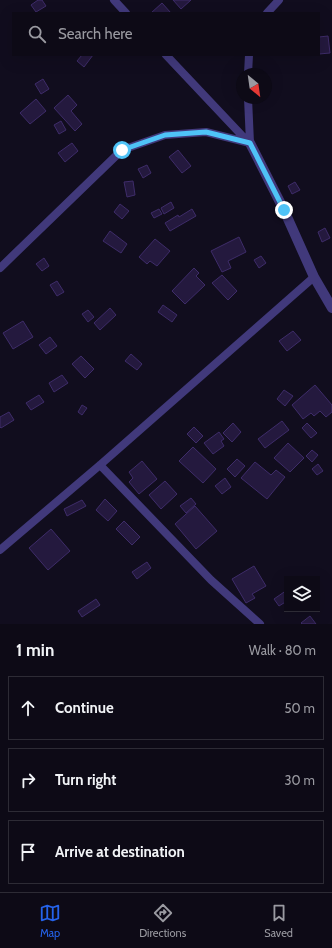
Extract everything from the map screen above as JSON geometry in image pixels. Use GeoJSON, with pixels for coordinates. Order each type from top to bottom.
{"type":"FeatureCollection","features":[{"type":"Feature","properties":{"kind":"street"},"geometry":{"type":"LineString","coordinates":[[250,143],[284,210],[314,277],[332,308]]}},
{"type":"Feature","properties":{"kind":"lane"},"geometry":{"type":"LineString","coordinates":[[114,0],[125,12]]}},
{"type":"Feature","properties":{"kind":"lane"},"geometry":{"type":"LineString","coordinates":[[268,12],[279,0]]}},
{"type":"Feature","properties":{"kind":"lane"},"geometry":{"type":"LineString","coordinates":[[167,56],[250,143]]}},
{"type":"Feature","properties":{"kind":"lane"},"geometry":{"type":"LineString","coordinates":[[248,68],[249,56]]}},
{"type":"Feature","properties":{"kind":"lane"},"geometry":{"type":"LineString","coordinates":[[248,104],[250,143]]}},
{"type":"Feature","properties":{"kind":"lane"},"geometry":{"type":"LineString","coordinates":[[0,268],[122,150],[165,135],[206,132],[250,143]]}},
{"type":"Feature","properties":{"kind":"lane"},"geometry":{"type":"LineString","coordinates":[[0,550],[100,465],[314,277]]}},
{"type":"Feature","properties":{"kind":"lane"},"geometry":{"type":"LineString","coordinates":[[100,465],[211,580],[260,624]]}},
{"type":"Feature","properties":{"kind":"building"},"geometry":{"type":"Polygon","coordinates":[[[38,0],[42,0],[46,6],[36,12],[31,5],[38,0]]]}},
{"type":"Feature","properties":{"kind":"building"},"geometry":{"type":"Polygon","coordinates":[[[173,0],[191,0],[181,9],[173,0]]]}},
{"type":"Feature","properties":{"kind":"building"},"geometry":{"type":"Polygon","coordinates":[[[162,3],[170,12],[152,12],[162,3]]]}},
{"type":"Feature","properties":{"kind":"building"},"geometry":{"type":"Polygon","coordinates":[[[328,36],[330,53],[320,54],[320,37],[328,36]]]}},
{"type":"Feature","properties":{"kind":"building"},"geometry":{"type":"Polygon","coordinates":[[[81,56],[92,56],[84,67],[77,61],[81,56]]]}},
{"type":"Feature","properties":{"kind":"building"},"geometry":{"type":"Polygon","coordinates":[[[43,79],[49,89],[41,94],[35,84],[43,79]]]}},
{"type":"Feature","properties":{"kind":"building"},"geometry":{"type":"Polygon","coordinates":[[[68,95],[77,105],[71,111],[82,124],[75,131],[54,108],[68,95]]]}},
{"type":"Feature","properties":{"kind":"building"},"geometry":{"type":"Polygon","coordinates":[[[36,99],[46,111],[30,124],[20,113],[36,99]]]}},
{"type":"Feature","properties":{"kind":"building"},"geometry":{"type":"Polygon","coordinates":[[[61,121],[66,130],[59,134],[54,125],[61,121]]]}},
{"type":"Feature","properties":{"kind":"building"},"geometry":{"type":"Polygon","coordinates":[[[72,143],[78,151],[65,162],[58,153],[72,143]]]}},
{"type":"Feature","properties":{"kind":"building"},"geometry":{"type":"Polygon","coordinates":[[[178,150],[191,166],[182,173],[169,157],[178,150]]]}},
{"type":"Feature","properties":{"kind":"building"},"geometry":{"type":"Polygon","coordinates":[[[147,165],[151,173],[143,178],[138,169],[147,165]]]}},
{"type":"Feature","properties":{"kind":"building"},"geometry":{"type":"Polygon","coordinates":[[[133,181],[135,195],[127,197],[124,182],[133,181]]]}},
{"type":"Feature","properties":{"kind":"building"},"geometry":{"type":"Polygon","coordinates":[[[295,182],[300,190],[292,194],[288,186],[295,182]]]}},
{"type":"Feature","properties":{"kind":"building"},"geometry":{"type":"Polygon","coordinates":[[[171,202],[174,208],[164,214],[161,208],[171,202]]]}},
{"type":"Feature","properties":{"kind":"building"},"geometry":{"type":"Polygon","coordinates":[[[120,204],[129,211],[122,219],[114,212],[120,204]]]}},
{"type":"Feature","properties":{"kind":"building"},"geometry":{"type":"Polygon","coordinates":[[[159,209],[162,214],[154,218],[151,213],[159,209]]]}},
{"type":"Feature","properties":{"kind":"building"},"geometry":{"type":"Polygon","coordinates":[[[192,209],[196,216],[170,231],[165,223],[192,209]]]}},
{"type":"Feature","properties":{"kind":"building"},"geometry":{"type":"Polygon","coordinates":[[[325,228],[330,238],[322,242],[318,232],[325,228]]]}},
{"type":"Feature","properties":{"kind":"building"},"geometry":{"type":"Polygon","coordinates":[[[110,231],[127,244],[121,253],[103,241],[110,231]]]}},
{"type":"Feature","properties":{"kind":"building"},"geometry":{"type":"Polygon","coordinates":[[[239,237],[246,252],[228,261],[231,268],[222,272],[211,251],[239,237]]]}},
{"type":"Feature","properties":{"kind":"building"},"geometry":{"type":"Polygon","coordinates":[[[155,239],[170,251],[157,266],[150,261],[147,264],[139,257],[155,239]]]}},
{"type":"Feature","properties":{"kind":"building"},"geometry":{"type":"Polygon","coordinates":[[[261,256],[266,263],[259,268],[254,260],[261,256]]]}},
{"type":"Feature","properties":{"kind":"building"},"geometry":{"type":"Polygon","coordinates":[[[44,258],[49,266],[42,271],[36,264],[44,258]]]}},
{"type":"Feature","properties":{"kind":"building"},"geometry":{"type":"Polygon","coordinates":[[[194,268],[199,273],[196,276],[205,285],[185,304],[172,291],[194,268]]]}},
{"type":"Feature","properties":{"kind":"building"},"geometry":{"type":"Polygon","coordinates":[[[222,275],[237,291],[228,300],[212,283],[222,275]]]}},
{"type":"Feature","properties":{"kind":"building"},"geometry":{"type":"Polygon","coordinates":[[[57,281],[64,292],[57,296],[50,285],[57,281]]]}},
{"type":"Feature","properties":{"kind":"building"},"geometry":{"type":"Polygon","coordinates":[[[163,305],[177,315],[172,322],[158,312],[163,305]]]}},
{"type":"Feature","properties":{"kind":"building"},"geometry":{"type":"Polygon","coordinates":[[[110,308],[116,315],[100,330],[94,323],[110,308]]]}},
{"type":"Feature","properties":{"kind":"building"},"geometry":{"type":"Polygon","coordinates":[[[88,310],[94,317],[88,322],[82,314],[88,310]]]}},
{"type":"Feature","properties":{"kind":"building"},"geometry":{"type":"Polygon","coordinates":[[[23,321],[33,337],[13,349],[3,333],[23,321]]]}},
{"type":"Feature","properties":{"kind":"building"},"geometry":{"type":"Polygon","coordinates":[[[293,331],[301,340],[287,351],[279,341],[293,331]]]}},
{"type":"Feature","properties":{"kind":"building"},"geometry":{"type":"Polygon","coordinates":[[[50,337],[57,346],[46,354],[39,345],[50,337]]]}},
{"type":"Feature","properties":{"kind":"building"},"geometry":{"type":"Polygon","coordinates":[[[131,354],[142,364],[137,370],[125,361],[131,354]]]}},
{"type":"Feature","properties":{"kind":"building"},"geometry":{"type":"Polygon","coordinates":[[[81,356],[94,369],[85,378],[72,364],[81,356]]]}},
{"type":"Feature","properties":{"kind":"building"},"geometry":{"type":"Polygon","coordinates":[[[62,375],[68,383],[54,392],[49,383],[62,375]]]}},
{"type":"Feature","properties":{"kind":"building"},"geometry":{"type":"Polygon","coordinates":[[[315,385],[332,405],[332,412],[326,417],[320,411],[314,416],[311,413],[303,419],[292,405],[315,385]]]}},
{"type":"Feature","properties":{"kind":"building"},"geometry":{"type":"Polygon","coordinates":[[[284,390],[293,396],[285,406],[277,399],[284,390]]]}},
{"type":"Feature","properties":{"kind":"building"},"geometry":{"type":"Polygon","coordinates":[[[39,395],[44,402],[31,410],[26,403],[39,395]]]}},
{"type":"Feature","properties":{"kind":"building"},"geometry":{"type":"Polygon","coordinates":[[[82,405],[87,408],[82,415],[78,412],[82,405]]]}},
{"type":"Feature","properties":{"kind":"building"},"geometry":{"type":"Polygon","coordinates":[[[9,412],[14,420],[1,428],[0,417],[9,412]]]}},
{"type":"Feature","properties":{"kind":"building"},"geometry":{"type":"Polygon","coordinates":[[[282,421],[289,430],[265,448],[258,439],[282,421]]]}},
{"type":"Feature","properties":{"kind":"building"},"geometry":{"type":"Polygon","coordinates":[[[233,423],[241,432],[232,442],[223,433],[233,423]]]}},
{"type":"Feature","properties":{"kind":"building"},"geometry":{"type":"Polygon","coordinates":[[[307,423],[317,433],[311,438],[302,428],[307,423]]]}},
{"type":"Feature","properties":{"kind":"building"},"geometry":{"type":"Polygon","coordinates":[[[194,427],[203,436],[196,443],[187,434],[194,427]]]}},
{"type":"Feature","properties":{"kind":"building"},"geometry":{"type":"Polygon","coordinates":[[[219,432],[224,439],[221,441],[224,446],[213,454],[204,443],[219,432]]]}},
{"type":"Feature","properties":{"kind":"building"},"geometry":{"type":"Polygon","coordinates":[[[288,443],[304,458],[290,472],[274,458],[288,443]]]}},
{"type":"Feature","properties":{"kind":"building"},"geometry":{"type":"Polygon","coordinates":[[[193,447],[216,469],[203,483],[179,461],[193,447]]]}},
{"type":"Feature","properties":{"kind":"building"},"geometry":{"type":"Polygon","coordinates":[[[312,450],[318,455],[312,462],[306,456],[312,450]]]}},
{"type":"Feature","properties":{"kind":"building"},"geometry":{"type":"Polygon","coordinates":[[[237,459],[245,466],[235,477],[227,469],[237,459]]]}},
{"type":"Feature","properties":{"kind":"building"},"geometry":{"type":"Polygon","coordinates":[[[142,461],[157,479],[139,494],[129,482],[133,478],[129,472],[142,461]]]}},
{"type":"Feature","properties":{"kind":"building"},"geometry":{"type":"Polygon","coordinates":[[[255,462],[271,475],[276,470],[285,477],[267,499],[241,478],[255,462]]]}},
{"type":"Feature","properties":{"kind":"building"},"geometry":{"type":"Polygon","coordinates":[[[318,464],[323,471],[317,475],[312,469],[318,464]]]}},
{"type":"Feature","properties":{"kind":"building"},"geometry":{"type":"Polygon","coordinates":[[[225,478],[231,487],[222,494],[215,486],[225,478]]]}},
{"type":"Feature","properties":{"kind":"building"},"geometry":{"type":"Polygon","coordinates":[[[165,481],[177,494],[161,509],[149,495],[165,481]]]}},
{"type":"Feature","properties":{"kind":"building"},"geometry":{"type":"Polygon","coordinates":[[[191,498],[196,504],[186,513],[180,506],[191,498]]]}},
{"type":"Feature","properties":{"kind":"building"},"geometry":{"type":"Polygon","coordinates":[[[105,499],[117,511],[108,521],[96,510],[105,499]]]}},
{"type":"Feature","properties":{"kind":"building"},"geometry":{"type":"Polygon","coordinates":[[[82,500],[86,506],[67,516],[64,509],[82,500]]]}},
{"type":"Feature","properties":{"kind":"building"},"geometry":{"type":"Polygon","coordinates":[[[195,506],[217,531],[196,549],[175,524],[195,506]]]}},
{"type":"Feature","properties":{"kind":"building"},"geometry":{"type":"Polygon","coordinates":[[[124,521],[140,537],[132,545],[116,529],[124,521]]]}},
{"type":"Feature","properties":{"kind":"building"},"geometry":{"type":"Polygon","coordinates":[[[51,529],[70,551],[48,570],[29,548],[51,529]]]}},
{"type":"Feature","properties":{"kind":"building"},"geometry":{"type":"Polygon","coordinates":[[[147,562],[151,568],[137,579],[132,572],[147,562]]]}},
{"type":"Feature","properties":{"kind":"building"},"geometry":{"type":"Polygon","coordinates":[[[254,566],[266,586],[252,594],[255,598],[246,603],[232,579],[254,566]]]}},
{"type":"Feature","properties":{"kind":"building"},"geometry":{"type":"Polygon","coordinates":[[[284,592],[284,603],[279,606],[274,599],[284,592]]]}},
{"type":"Feature","properties":{"kind":"building"},"geometry":{"type":"Polygon","coordinates":[[[96,599],[100,605],[82,617],[78,611],[96,599]]]}},
{"type":"Feature","properties":{"kind":"building"},"geometry":{"type":"Polygon","coordinates":[[[310,616],[316,624],[301,623],[310,616]]]}},
{"type":"Feature","properties":{"kind":"route"},"geometry":{"type":"LineString","coordinates":[[122,150],[165,135],[206,132],[250,143],[284,210]]}}]}
